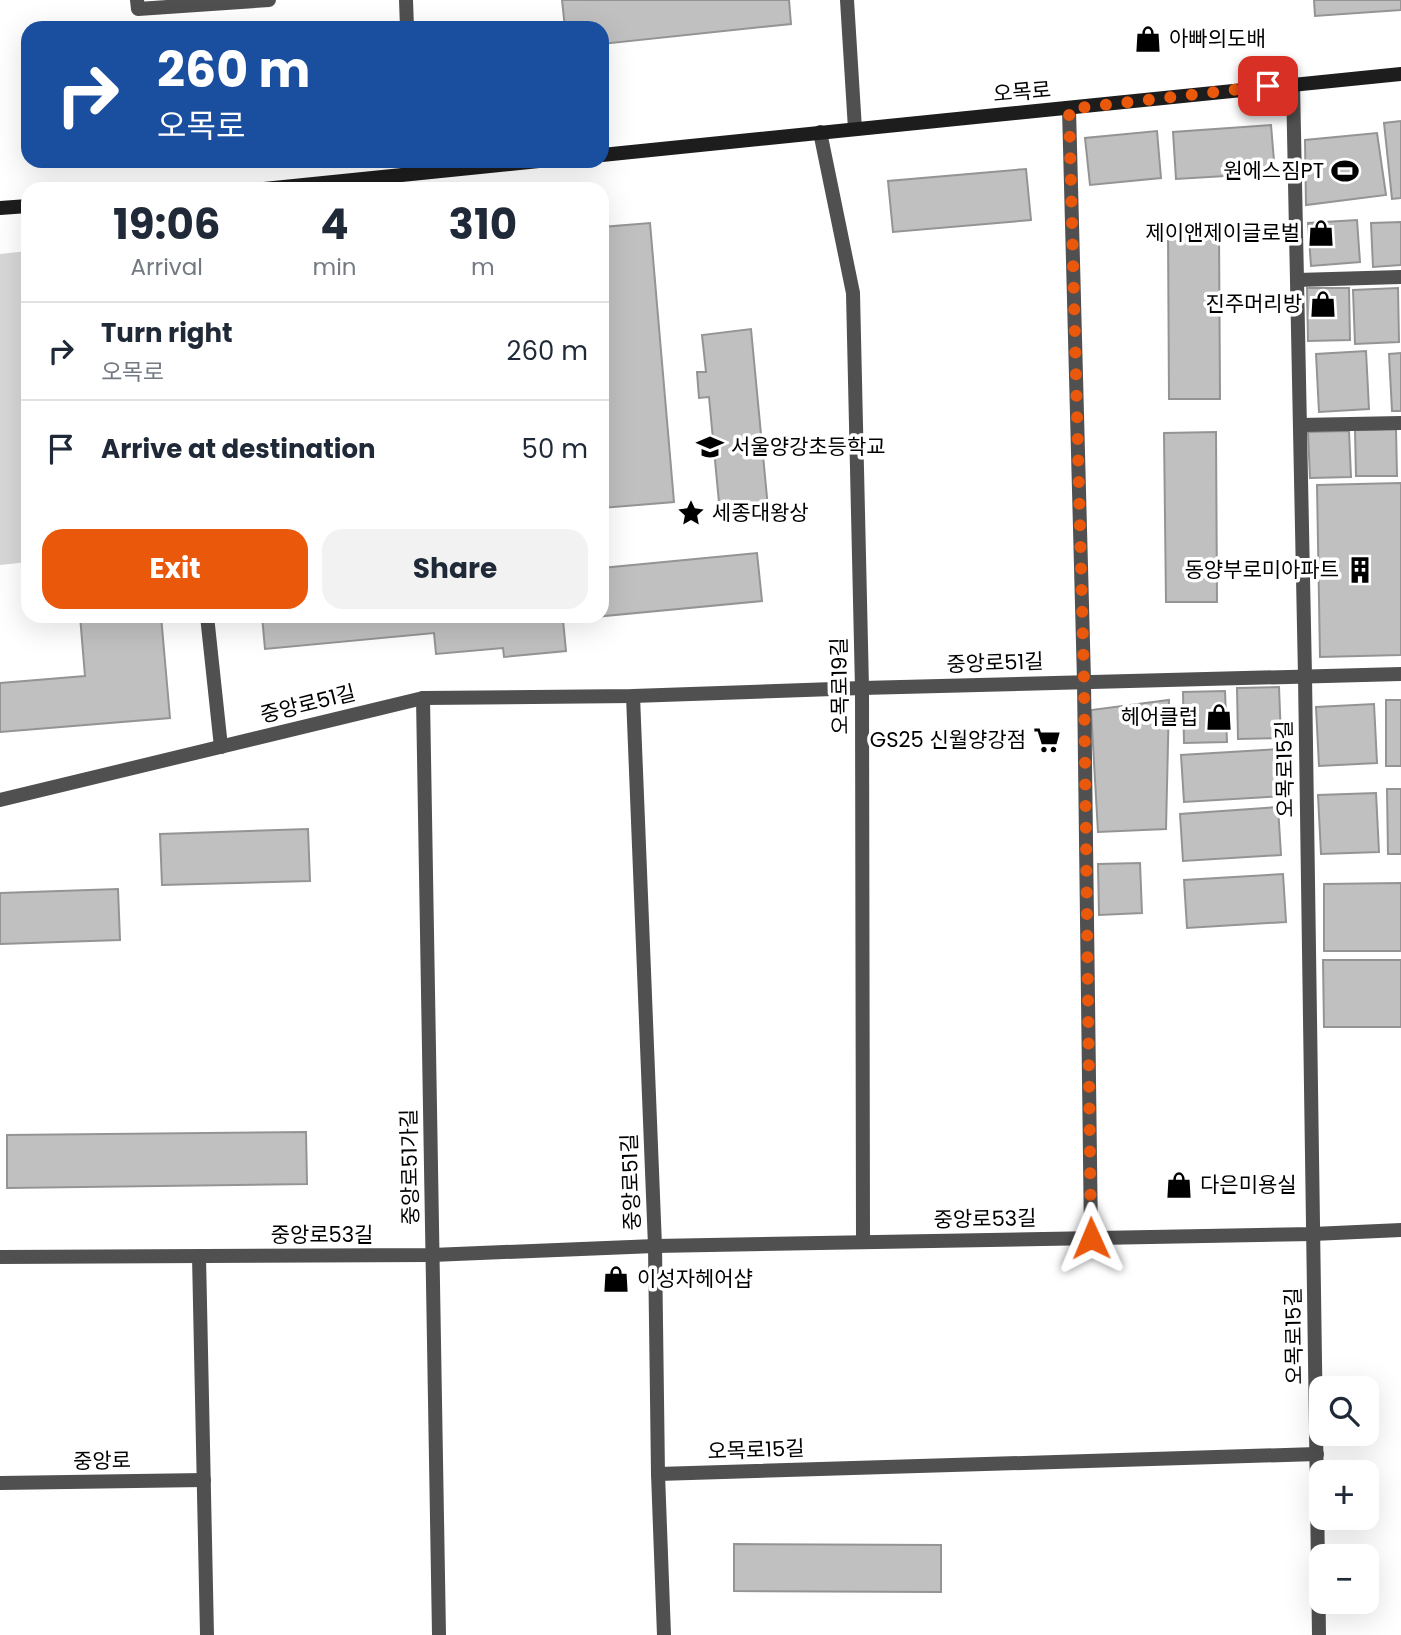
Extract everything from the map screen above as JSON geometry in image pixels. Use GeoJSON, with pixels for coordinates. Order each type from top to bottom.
{"type":"FeatureCollection","features":[{"type":"Feature","properties":{"kind":"main road","name":"오목로"},"geometry":{"type":"LineString","coordinates":[[609,154],[1401,74]]}},
{"type":"Feature","properties":{"kind":"main road"},"geometry":{"type":"LineString","coordinates":[[311,182],[406,168]]}},
{"type":"Feature","properties":{"kind":"main road"},"geometry":{"type":"LineString","coordinates":[[0,208],[21,206]]}},
{"type":"Feature","properties":{"kind":"street"},"geometry":{"type":"LineString","coordinates":[[137,0],[138,9],[269,0]]}},
{"type":"Feature","properties":{"kind":"street"},"geometry":{"type":"LineString","coordinates":[[406,0],[407,21]]}},
{"type":"Feature","properties":{"kind":"street"},"geometry":{"type":"LineString","coordinates":[[847,0],[855,129]]}},
{"type":"Feature","properties":{"kind":"street","name":"오목로15길"},"geometry":{"type":"LineString","coordinates":[[1293,83],[1319,1635]]}},
{"type":"Feature","properties":{"kind":"street"},"geometry":{"type":"LineString","coordinates":[[1069,109],[1084,681],[1091,1238]]}},
{"type":"Feature","properties":{"kind":"street","name":"오목로19길"},"geometry":{"type":"LineString","coordinates":[[820,132],[853,293],[862,688],[863,1242]]}},
{"type":"Feature","properties":{"kind":"street"},"geometry":{"type":"LineString","coordinates":[[1297,280],[1401,277]]}},
{"type":"Feature","properties":{"kind":"street"},"geometry":{"type":"LineString","coordinates":[[1300,425],[1401,423]]}},
{"type":"Feature","properties":{"kind":"street"},"geometry":{"type":"LineString","coordinates":[[208,623],[221,747]]}},
{"type":"Feature","properties":{"kind":"street","name":"중앙로51길"},"geometry":{"type":"LineString","coordinates":[[0,800],[423,698],[632,696],[1401,674]]}},
{"type":"Feature","properties":{"kind":"street","name":"중앙로51길"},"geometry":{"type":"LineString","coordinates":[[632,696],[655,1246]]}},
{"type":"Feature","properties":{"kind":"street","name":"중앙로51가길"},"geometry":{"type":"LineString","coordinates":[[423,698],[439,1635]]}},
{"type":"Feature","properties":{"kind":"street","name":"중앙로53길"},"geometry":{"type":"LineString","coordinates":[[0,1257],[432,1255],[655,1246],[1313,1234],[1401,1230]]}},
{"type":"Feature","properties":{"kind":"street"},"geometry":{"type":"LineString","coordinates":[[655,1246],[658,1474],[664,1635]]}},
{"type":"Feature","properties":{"kind":"street"},"geometry":{"type":"LineString","coordinates":[[199,1256],[208,1635]]}},
{"type":"Feature","properties":{"kind":"street","name":"오목로15길"},"geometry":{"type":"LineString","coordinates":[[658,1474],[1317,1454]]}},
{"type":"Feature","properties":{"kind":"street","name":"중앙로"},"geometry":{"type":"LineString","coordinates":[[0,1483],[204,1480]]}},
{"type":"Feature","properties":{"kind":"shaded area"},"geometry":{"type":"Polygon","coordinates":[[[21,252],[21,563],[0,565],[0,254],[21,252]]]}},
{"type":"Feature","properties":{"kind":"building"},"geometry":{"type":"Polygon","coordinates":[[[562,0],[789,0],[791,24],[609,43],[609,21],[564,21],[562,0]]]}},
{"type":"Feature","properties":{"kind":"building"},"geometry":{"type":"Polygon","coordinates":[[[1314,0],[1401,0],[1401,10],[1315,16],[1314,0]]]}},
{"type":"Feature","properties":{"kind":"building"},"geometry":{"type":"Polygon","coordinates":[[[1401,121],[1401,198],[1392,199],[1384,123],[1401,121]]]}},
{"type":"Feature","properties":{"kind":"building"},"geometry":{"type":"Polygon","coordinates":[[[1271,125],[1275,173],[1176,179],[1173,132],[1271,125]]]}},
{"type":"Feature","properties":{"kind":"building"},"geometry":{"type":"Polygon","coordinates":[[[1157,131],[1161,178],[1090,185],[1085,138],[1157,131]]]}},
{"type":"Feature","properties":{"kind":"building"},"geometry":{"type":"Polygon","coordinates":[[[1377,133],[1386,195],[1306,205],[1305,140],[1377,133]]]}},
{"type":"Feature","properties":{"kind":"building"},"geometry":{"type":"Polygon","coordinates":[[[1026,169],[1031,220],[893,232],[888,181],[1026,169]]]}},
{"type":"Feature","properties":{"kind":"building"},"geometry":{"type":"Polygon","coordinates":[[[1357,220],[1360,262],[1311,266],[1308,223],[1357,220]]]}},
{"type":"Feature","properties":{"kind":"building"},"geometry":{"type":"Polygon","coordinates":[[[1401,222],[1401,265],[1373,267],[1371,223],[1401,222]]]}},
{"type":"Feature","properties":{"kind":"building"},"geometry":{"type":"Polygon","coordinates":[[[650,223],[674,502],[609,507],[609,226],[650,223]]]}},
{"type":"Feature","properties":{"kind":"building"},"geometry":{"type":"Polygon","coordinates":[[[1168,229],[1219,229],[1220,399],[1169,399],[1168,229]]]}},
{"type":"Feature","properties":{"kind":"building"},"geometry":{"type":"Polygon","coordinates":[[[1307,288],[1349,288],[1350,340],[1308,341],[1307,288]]]}},
{"type":"Feature","properties":{"kind":"building"},"geometry":{"type":"Polygon","coordinates":[[[1398,288],[1399,342],[1355,344],[1353,290],[1398,288]]]}},
{"type":"Feature","properties":{"kind":"building"},"geometry":{"type":"Polygon","coordinates":[[[751,329],[768,508],[720,513],[709,397],[699,398],[697,372],[706,372],[702,335],[751,329]]]}},
{"type":"Feature","properties":{"kind":"building"},"geometry":{"type":"Polygon","coordinates":[[[1366,351],[1369,409],[1319,412],[1316,354],[1366,351]]]}},
{"type":"Feature","properties":{"kind":"building"},"geometry":{"type":"Polygon","coordinates":[[[1401,353],[1401,411],[1392,411],[1389,354],[1401,353]]]}},
{"type":"Feature","properties":{"kind":"building"},"geometry":{"type":"Polygon","coordinates":[[[1396,429],[1397,476],[1356,476],[1355,430],[1396,429]]]}},
{"type":"Feature","properties":{"kind":"building"},"geometry":{"type":"Polygon","coordinates":[[[1349,431],[1351,477],[1310,478],[1308,432],[1349,431]]]}},
{"type":"Feature","properties":{"kind":"building"},"geometry":{"type":"Polygon","coordinates":[[[1216,432],[1217,602],[1166,602],[1164,433],[1216,432]]]}},
{"type":"Feature","properties":{"kind":"building","name":"동양부로미아파트"},"geometry":{"type":"Polygon","coordinates":[[[1401,483],[1401,655],[1320,657],[1317,485],[1401,483]]]}},
{"type":"Feature","properties":{"kind":"building"},"geometry":{"type":"Polygon","coordinates":[[[757,553],[762,601],[609,616],[609,567],[757,553]]]}},
{"type":"Feature","properties":{"kind":"building"},"geometry":{"type":"Polygon","coordinates":[[[81,623],[162,623],[170,718],[0,732],[0,683],[85,676],[81,623]]]}},
{"type":"Feature","properties":{"kind":"building"},"geometry":{"type":"Polygon","coordinates":[[[263,623],[563,623],[566,651],[504,657],[503,648],[436,654],[434,633],[265,649],[263,623]]]}},
{"type":"Feature","properties":{"kind":"building"},"geometry":{"type":"Polygon","coordinates":[[[1279,687],[1281,738],[1238,739],[1237,688],[1279,687]]]}},
{"type":"Feature","properties":{"kind":"building"},"geometry":{"type":"Polygon","coordinates":[[[1225,691],[1227,742],[1184,743],[1183,692],[1225,691]]]}},
{"type":"Feature","properties":{"kind":"building"},"geometry":{"type":"Polygon","coordinates":[[[1169,700],[1166,829],[1098,832],[1091,710],[1169,700]]]}},
{"type":"Feature","properties":{"kind":"building"},"geometry":{"type":"Polygon","coordinates":[[[1386,700],[1401,700],[1401,766],[1386,766],[1386,700]]]}},
{"type":"Feature","properties":{"kind":"building"},"geometry":{"type":"Polygon","coordinates":[[[1374,704],[1377,763],[1319,766],[1316,707],[1374,704]]]}},
{"type":"Feature","properties":{"kind":"building"},"geometry":{"type":"Polygon","coordinates":[[[1280,749],[1283,796],[1184,802],[1181,755],[1280,749]]]}},
{"type":"Feature","properties":{"kind":"building"},"geometry":{"type":"Polygon","coordinates":[[[1387,789],[1401,789],[1401,854],[1388,854],[1387,789]]]}},
{"type":"Feature","properties":{"kind":"building"},"geometry":{"type":"Polygon","coordinates":[[[1376,793],[1379,852],[1321,854],[1318,795],[1376,793]]]}},
{"type":"Feature","properties":{"kind":"building"},"geometry":{"type":"Polygon","coordinates":[[[1278,807],[1281,855],[1183,861],[1180,814],[1278,807]]]}},
{"type":"Feature","properties":{"kind":"building"},"geometry":{"type":"Polygon","coordinates":[[[308,829],[310,881],[162,885],[160,834],[308,829]]]}},
{"type":"Feature","properties":{"kind":"building"},"geometry":{"type":"Polygon","coordinates":[[[1140,863],[1142,913],[1099,915],[1098,864],[1140,863]]]}},
{"type":"Feature","properties":{"kind":"building"},"geometry":{"type":"Polygon","coordinates":[[[1283,874],[1286,922],[1187,928],[1184,880],[1283,874]]]}},
{"type":"Feature","properties":{"kind":"building"},"geometry":{"type":"Polygon","coordinates":[[[1401,883],[1401,951],[1324,951],[1324,884],[1401,883]]]}},
{"type":"Feature","properties":{"kind":"building"},"geometry":{"type":"Polygon","coordinates":[[[118,889],[120,940],[0,944],[0,893],[118,889]]]}},
{"type":"Feature","properties":{"kind":"building"},"geometry":{"type":"Polygon","coordinates":[[[1323,960],[1401,960],[1401,1027],[1324,1027],[1323,960]]]}},
{"type":"Feature","properties":{"kind":"building"},"geometry":{"type":"Polygon","coordinates":[[[306,1132],[307,1184],[7,1188],[7,1135],[306,1132]]]}},
{"type":"Feature","properties":{"kind":"building"},"geometry":{"type":"Polygon","coordinates":[[[734,1544],[941,1545],[941,1592],[734,1591],[734,1544]]]}},
{"type":"Feature","properties":{"kind":"place","name":"아빠의도배"},"geometry":{"type":"Point","coordinates":[1148,39]}},
{"type":"Feature","properties":{"kind":"place","name":"원에스짐PT"},"geometry":{"type":"Point","coordinates":[1345,171]}},
{"type":"Feature","properties":{"kind":"place","name":"제이앤제이글로벌"},"geometry":{"type":"Point","coordinates":[1321,233]}},
{"type":"Feature","properties":{"kind":"place","name":"진주머리방"},"geometry":{"type":"Point","coordinates":[1323,304]}},
{"type":"Feature","properties":{"kind":"place","name":"서울양강초등학교"},"geometry":{"type":"Point","coordinates":[710,447]}},
{"type":"Feature","properties":{"kind":"place","name":"세종대왕상"},"geometry":{"type":"Point","coordinates":[691,513]}},
{"type":"Feature","properties":{"kind":"place","name":"동양부로미아파트"},"geometry":{"type":"Point","coordinates":[1360,570]}},
{"type":"Feature","properties":{"kind":"place","name":"헤어클럽"},"geometry":{"type":"Point","coordinates":[1219,717]}},
{"type":"Feature","properties":{"kind":"place","name":"GS25 신월양강점"},"geometry":{"type":"Point","coordinates":[1047,740]}},
{"type":"Feature","properties":{"kind":"place","name":"다은미용실"},"geometry":{"type":"Point","coordinates":[1179,1185]}},
{"type":"Feature","properties":{"kind":"place","name":"이성자헤어샵"},"geometry":{"type":"Point","coordinates":[616,1279]}},
{"type":"Feature","properties":{"kind":"route"},"geometry":{"type":"LineString","coordinates":[[1091,1238],[1084,681],[1069,109],[1268,86]]}}]}
